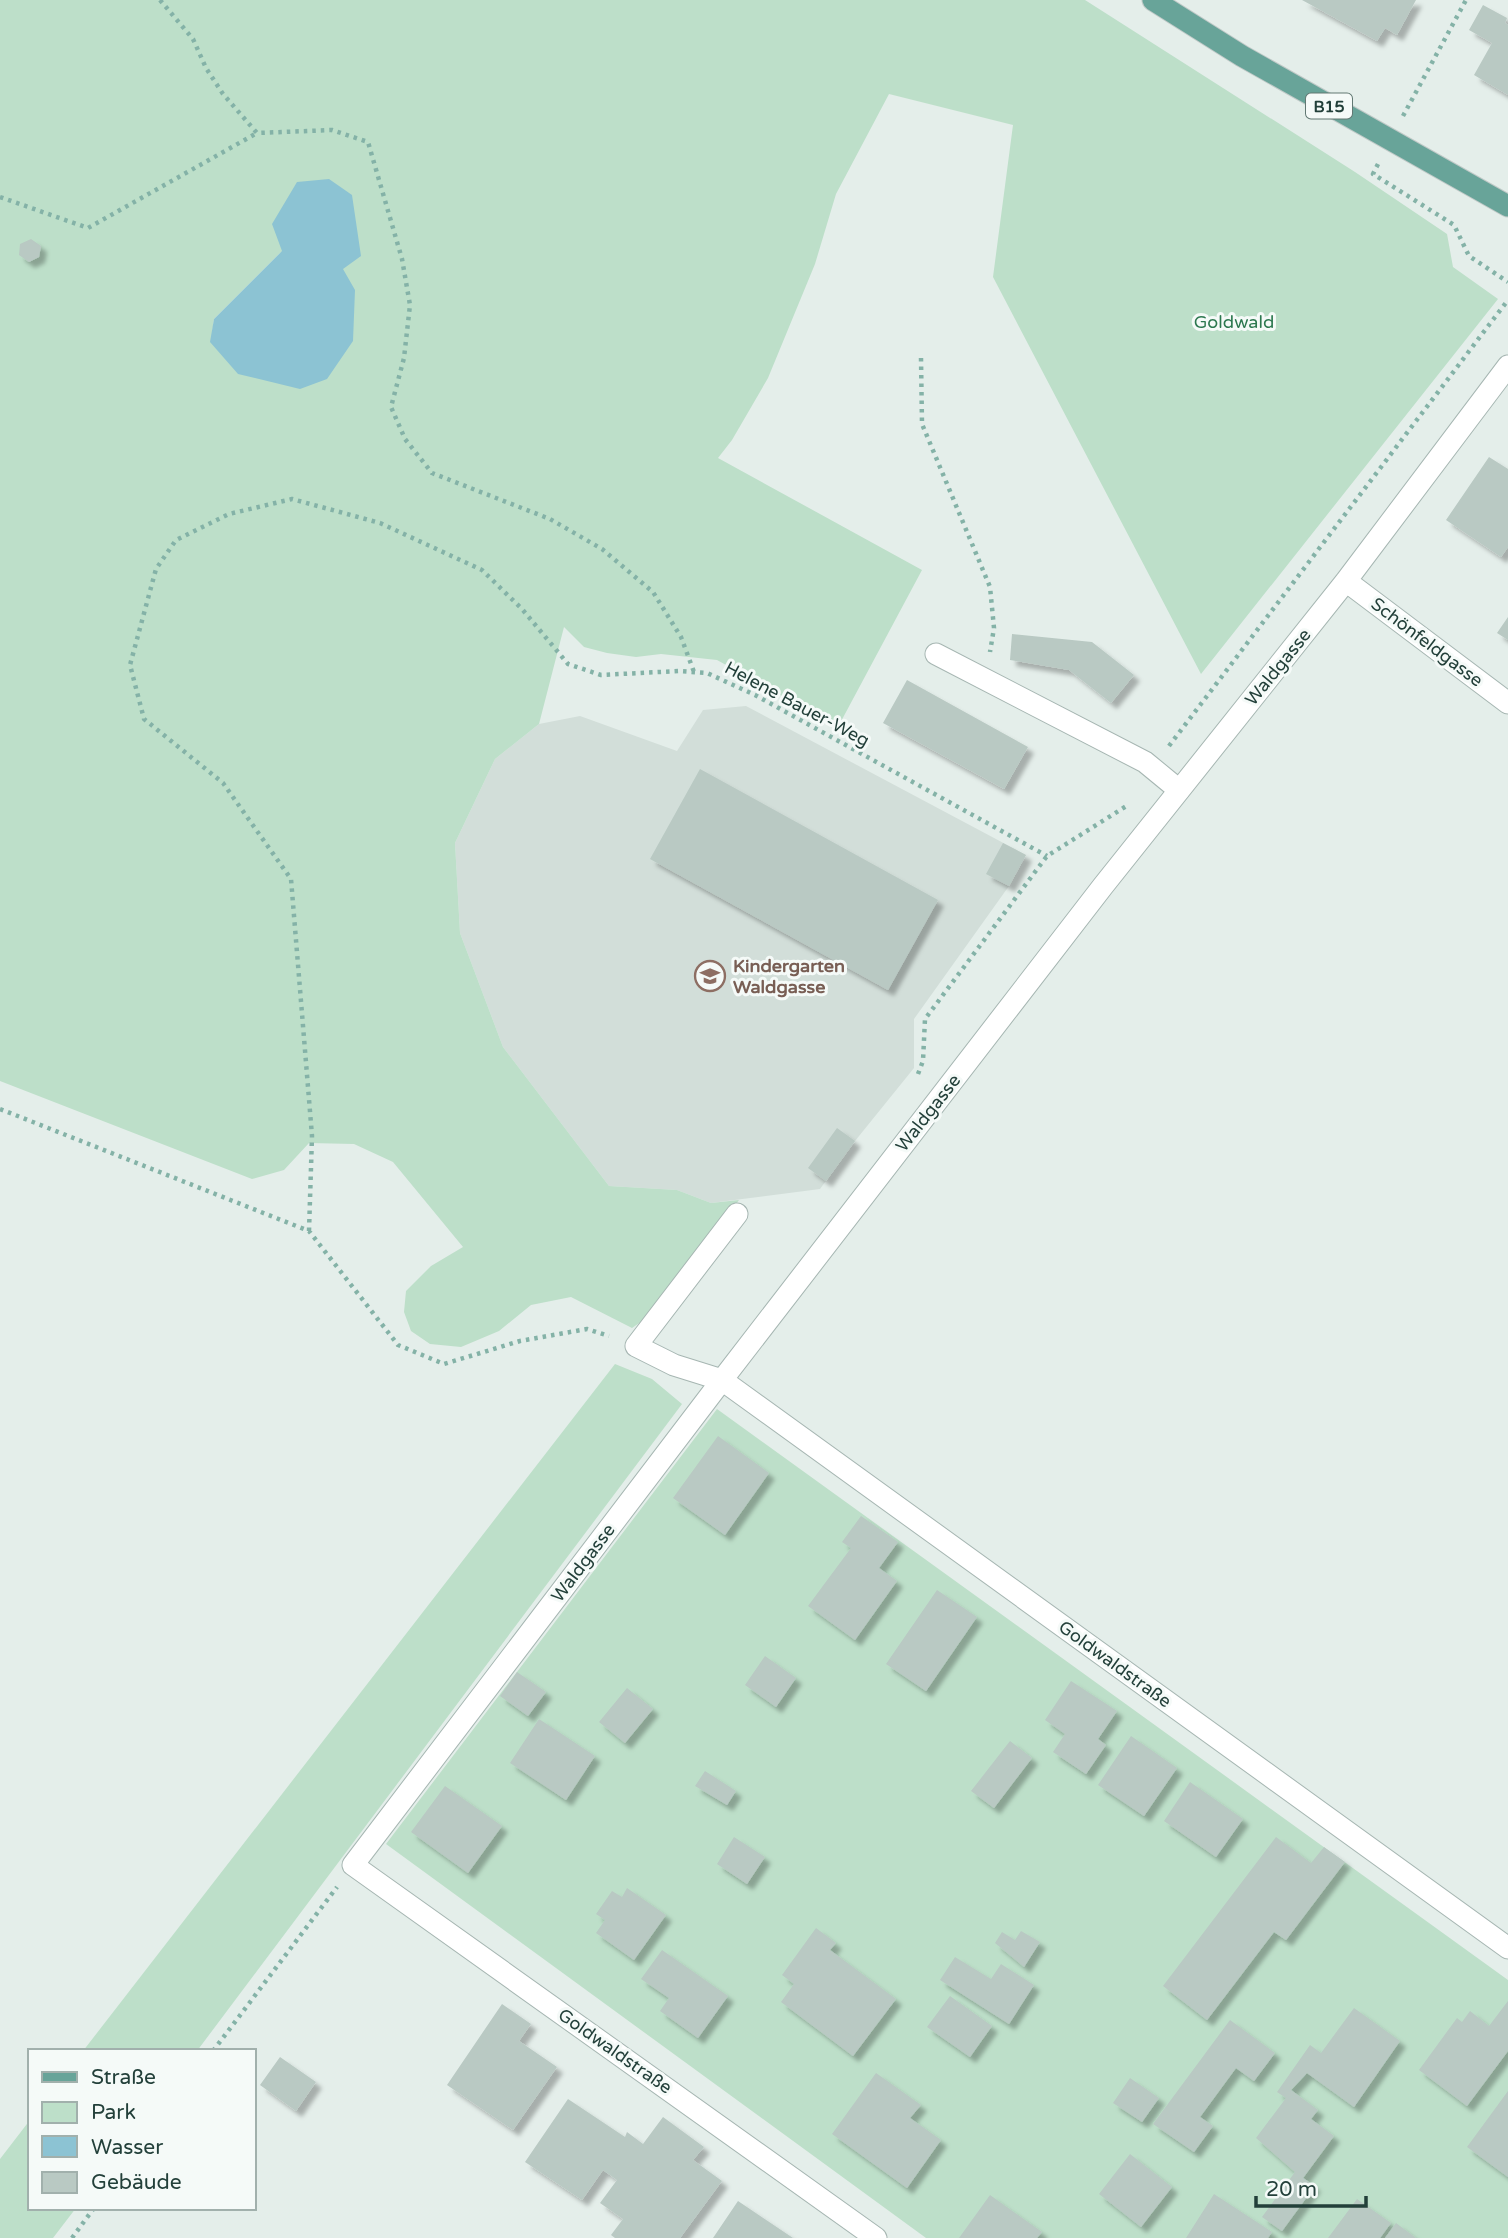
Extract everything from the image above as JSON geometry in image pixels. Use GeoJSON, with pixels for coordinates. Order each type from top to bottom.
{"type":"FeatureCollection","features":[{"type":"Feature","properties":{"kind":"main road","name":"B15"},"geometry":{"type":"LineString","coordinates":[[1153,0],[1242,56],[1508,206]]}},
{"type":"Feature","properties":{"kind":"street","name":"Waldgasse"},"geometry":{"type":"LineString","coordinates":[[354,1865],[722,1380],[1179,790],[1346,581],[1508,366]]}},
{"type":"Feature","properties":{"kind":"street","name":"Schönfeldgasse"},"geometry":{"type":"LineString","coordinates":[[1346,581],[1508,704]]}},
{"type":"Feature","properties":{"kind":"street"},"geometry":{"type":"LineString","coordinates":[[936,654],[1145,762],[1179,790]]}},
{"type":"Feature","properties":{"kind":"street"},"geometry":{"type":"LineString","coordinates":[[636,1346],[737,1214]]}},
{"type":"Feature","properties":{"kind":"street","name":"Goldwaldstraße"},"geometry":{"type":"LineString","coordinates":[[636,1346],[674,1365],[722,1380],[1508,1948]]}},
{"type":"Feature","properties":{"kind":"street","name":"Goldwaldstraße"},"geometry":{"type":"LineString","coordinates":[[354,1865],[877,2238]]}},
{"type":"Feature","properties":{"kind":"path"},"geometry":{"type":"LineString","coordinates":[[160,0],[194,39],[206,68],[223,94],[257,133]]}},
{"type":"Feature","properties":{"kind":"path"},"geometry":{"type":"LineString","coordinates":[[1466,0],[1373,174],[1454,225],[1469,256],[1508,282]]}},
{"type":"Feature","properties":{"kind":"path"},"geometry":{"type":"LineString","coordinates":[[0,197],[88,228],[257,133],[332,130],[368,142],[402,259],[410,305],[404,358],[391,407],[405,439],[432,473],[550,519],[602,550],[653,592],[681,637],[694,672]]}},
{"type":"Feature","properties":{"kind":"path"},"geometry":{"type":"LineString","coordinates":[[916,1080],[923,1061],[925,1019],[1048,856],[1129,804],[1199,704],[1508,300]]}},
{"type":"Feature","properties":{"kind":"path"},"geometry":{"type":"LineString","coordinates":[[921,358],[922,424],[990,587],[994,628],[986,680]]}},
{"type":"Feature","properties":{"kind":"path","name":"Helene Bauer-Weg"},"geometry":{"type":"LineString","coordinates":[[309,1231],[312,1136],[290,879],[223,783],[144,719],[130,665],[156,569],[176,540],[229,514],[292,499],[380,523],[482,570],[522,609],[568,664],[601,675],[680,671],[707,673],[755,695],[1048,856]]}},
{"type":"Feature","properties":{"kind":"path"},"geometry":{"type":"LineString","coordinates":[[0,1109],[309,1231],[398,1345],[444,1364],[520,1340],[587,1329],[636,1346]]}},
{"type":"Feature","properties":{"kind":"path"},"geometry":{"type":"LineString","coordinates":[[215,2049],[354,1865]]}},
{"type":"Feature","properties":{"kind":"path"},"geometry":{"type":"LineString","coordinates":[[72,2238],[93,2210]]}},
{"type":"Feature","properties":{"kind":"shaded area","name":"Kindergarten Waldgasse"},"geometry":{"type":"Polygon","coordinates":[[[746,706],[1026,855],[1009,886],[914,1019],[914,1068],[820,1189],[711,1203],[677,1190],[609,1186],[503,1047],[460,933],[455,843],[495,759],[539,724],[580,716],[677,751],[703,710],[746,706]]]}},
{"type":"Feature","properties":{"kind":"green space","name":"Goldwald"},"geometry":{"type":"Polygon","coordinates":[[[0,0],[1085,0],[1355,172],[1447,234],[1453,267],[1498,299],[1201,674],[993,277],[1013,125],[889,94],[836,194],[815,264],[768,378],[732,440],[718,458],[922,570],[838,727],[717,660],[661,654],[636,657],[607,653],[584,647],[564,627],[539,724],[495,759],[455,843],[460,933],[503,1047],[609,1186],[677,1190],[711,1203],[739,1200],[657,1311],[632,1328],[571,1297],[531,1305],[499,1331],[461,1347],[430,1344],[411,1331],[404,1312],[406,1291],[431,1266],[463,1247],[393,1162],[354,1144],[309,1143],[284,1170],[252,1179],[0,1081],[0,0]],[[282,251],[214,319],[211,342],[282,251]]]}},
{"type":"Feature","properties":{"kind":"green space"},"geometry":{"type":"Polygon","coordinates":[[[615,1364],[652,1379],[682,1404],[198,2049],[85,2049],[615,1364]]]}},
{"type":"Feature","properties":{"kind":"green space"},"geometry":{"type":"Polygon","coordinates":[[[717,1409],[1508,1980],[1508,2238],[926,2238],[386,1844],[717,1409]]]}},
{"type":"Feature","properties":{"kind":"green space"},"geometry":{"type":"Polygon","coordinates":[[[28,2123],[28,2210],[74,2210],[53,2238],[0,2238],[0,2159],[28,2123]]]}},
{"type":"Feature","properties":{"kind":"water"},"geometry":{"type":"Polygon","coordinates":[[[329,179],[352,195],[361,256],[343,269],[355,290],[353,341],[327,379],[300,389],[238,374],[210,342],[214,319],[282,251],[272,224],[297,182],[329,179]]]}},
{"type":"Feature","properties":{"kind":"building"},"geometry":{"type":"Polygon","coordinates":[[[1302,0],[1416,0],[1397,35],[1385,28],[1377,41],[1302,0]]]}},
{"type":"Feature","properties":{"kind":"building"},"geometry":{"type":"Polygon","coordinates":[[[1483,5],[1507,18],[1508,95],[1474,75],[1492,43],[1469,30],[1483,5]]]}},
{"type":"Feature","properties":{"kind":"building"},"geometry":{"type":"Polygon","coordinates":[[[31,239],[41,246],[39,257],[29,262],[19,255],[20,244],[31,239]]]}},
{"type":"Feature","properties":{"kind":"building"},"geometry":{"type":"Polygon","coordinates":[[[1489,457],[1508,469],[1508,547],[1501,557],[1446,520],[1489,457]]]}},
{"type":"Feature","properties":{"kind":"building"},"geometry":{"type":"Polygon","coordinates":[[[1508,617],[1508,640],[1497,633],[1508,617]]]}},
{"type":"Feature","properties":{"kind":"building"},"geometry":{"type":"Polygon","coordinates":[[[1012,634],[1092,642],[1134,675],[1111,703],[1069,670],[1010,660],[1012,634]]]}},
{"type":"Feature","properties":{"kind":"building"},"geometry":{"type":"Polygon","coordinates":[[[907,680],[1028,747],[1004,789],[883,723],[907,680]]]}},
{"type":"Feature","properties":{"kind":"building"},"geometry":{"type":"Polygon","coordinates":[[[700,769],[938,900],[888,990],[650,859],[700,769]]]}},
{"type":"Feature","properties":{"kind":"building"},"geometry":{"type":"Polygon","coordinates":[[[1003,843],[1026,855],[1009,886],[986,874],[1003,843]]]}},
{"type":"Feature","properties":{"kind":"building"},"geometry":{"type":"Polygon","coordinates":[[[837,1128],[855,1141],[826,1181],[808,1168],[837,1128]]]}},
{"type":"Feature","properties":{"kind":"building"},"geometry":{"type":"Polygon","coordinates":[[[718,1436],[769,1473],[725,1535],[673,1498],[718,1436]]]}},
{"type":"Feature","properties":{"kind":"building"},"geometry":{"type":"Polygon","coordinates":[[[861,1516],[898,1542],[879,1568],[897,1581],[855,1640],[808,1606],[851,1548],[842,1542],[861,1516]]]}},
{"type":"Feature","properties":{"kind":"building"},"geometry":{"type":"Polygon","coordinates":[[[937,1590],[977,1617],[926,1691],[886,1664],[937,1590]]]}},
{"type":"Feature","properties":{"kind":"building"},"geometry":{"type":"Polygon","coordinates":[[[765,1656],[796,1678],[776,1707],[745,1685],[765,1656]]]}},
{"type":"Feature","properties":{"kind":"building"},"geometry":{"type":"Polygon","coordinates":[[[517,1672],[546,1692],[528,1716],[500,1696],[517,1672]]]}},
{"type":"Feature","properties":{"kind":"building"},"geometry":{"type":"Polygon","coordinates":[[[1071,1681],[1117,1711],[1098,1739],[1106,1745],[1086,1774],[1053,1752],[1065,1734],[1045,1720],[1071,1681]]]}},
{"type":"Feature","properties":{"kind":"building"},"geometry":{"type":"Polygon","coordinates":[[[627,1688],[653,1709],[625,1743],[599,1722],[627,1688]]]}},
{"type":"Feature","properties":{"kind":"building"},"geometry":{"type":"Polygon","coordinates":[[[539,1719],[595,1756],[566,1800],[510,1763],[539,1719]]]}},
{"type":"Feature","properties":{"kind":"building"},"geometry":{"type":"Polygon","coordinates":[[[1131,1736],[1177,1768],[1144,1816],[1098,1785],[1131,1736]]]}},
{"type":"Feature","properties":{"kind":"building"},"geometry":{"type":"Polygon","coordinates":[[[1010,1741],[1032,1758],[994,1808],[971,1791],[1010,1741]]]}},
{"type":"Feature","properties":{"kind":"building"},"geometry":{"type":"Polygon","coordinates":[[[705,1771],[736,1791],[727,1805],[695,1786],[705,1771]]]}},
{"type":"Feature","properties":{"kind":"building"},"geometry":{"type":"Polygon","coordinates":[[[1190,1782],[1243,1819],[1216,1857],[1164,1821],[1190,1782]]]}},
{"type":"Feature","properties":{"kind":"building"},"geometry":{"type":"Polygon","coordinates":[[[445,1786],[502,1826],[468,1873],[411,1832],[445,1786]]]}},
{"type":"Feature","properties":{"kind":"building"},"geometry":{"type":"Polygon","coordinates":[[[734,1837],[765,1857],[747,1884],[717,1864],[734,1837]]]}},
{"type":"Feature","properties":{"kind":"building"},"geometry":{"type":"Polygon","coordinates":[[[1276,1837],[1311,1863],[1324,1847],[1345,1862],[1286,1940],[1274,1932],[1207,2020],[1163,1986],[1276,1837]]]}},
{"type":"Feature","properties":{"kind":"building"},"geometry":{"type":"Polygon","coordinates":[[[627,1888],[666,1915],[634,1960],[596,1933],[605,1920],[596,1914],[612,1891],[622,1897],[627,1888]]]}},
{"type":"Feature","properties":{"kind":"building"},"geometry":{"type":"Polygon","coordinates":[[[816,1928],[836,1943],[830,1950],[896,1999],[853,2056],[781,2002],[794,1984],[782,1975],[816,1928]]]}},
{"type":"Feature","properties":{"kind":"building"},"geometry":{"type":"Polygon","coordinates":[[[1021,1931],[1040,1942],[1024,1967],[995,1943],[1002,1932],[1015,1940],[1021,1931]]]}},
{"type":"Feature","properties":{"kind":"building"},"geometry":{"type":"Polygon","coordinates":[[[662,1950],[728,1996],[698,2038],[660,2011],[669,1998],[641,1979],[662,1950]]]}},
{"type":"Feature","properties":{"kind":"building"},"geometry":{"type":"Polygon","coordinates":[[[955,1957],[991,1979],[1001,1964],[1034,1985],[1009,2024],[940,1980],[955,1957]]]}},
{"type":"Feature","properties":{"kind":"building"},"geometry":{"type":"Polygon","coordinates":[[[950,1996],[992,2026],[970,2057],[927,2027],[950,1996]]]}},
{"type":"Feature","properties":{"kind":"building"},"geometry":{"type":"Polygon","coordinates":[[[1508,2001],[1508,2051],[1467,2106],[1419,2070],[1457,2018],[1462,2022],[1470,2011],[1489,2026],[1508,2001]]]}},
{"type":"Feature","properties":{"kind":"building"},"geometry":{"type":"Polygon","coordinates":[[[502,2004],[531,2024],[519,2041],[557,2067],[513,2130],[447,2085],[502,2004]]]}},
{"type":"Feature","properties":{"kind":"building"},"geometry":{"type":"Polygon","coordinates":[[[1354,2008],[1400,2041],[1354,2107],[1307,2073],[1291,2090],[1318,2110],[1311,2119],[1334,2136],[1303,2178],[1315,2186],[1282,2231],[1262,2217],[1295,2172],[1256,2138],[1286,2098],[1277,2092],[1310,2045],[1321,2053],[1354,2008]]]}},
{"type":"Feature","properties":{"kind":"building"},"geometry":{"type":"Polygon","coordinates":[[[1230,2020],[1275,2053],[1254,2081],[1236,2068],[1200,2117],[1213,2126],[1194,2152],[1153,2124],[1230,2020]]]}},
{"type":"Feature","properties":{"kind":"building"},"geometry":{"type":"Polygon","coordinates":[[[280,2057],[316,2082],[296,2111],[260,2085],[280,2057]]]}},
{"type":"Feature","properties":{"kind":"building"},"geometry":{"type":"Polygon","coordinates":[[[876,2073],[921,2105],[910,2118],[941,2140],[907,2188],[832,2134],[876,2073]]]}},
{"type":"Feature","properties":{"kind":"building"},"geometry":{"type":"Polygon","coordinates":[[[1130,2078],[1159,2098],[1142,2122],[1113,2103],[1130,2078]]]}},
{"type":"Feature","properties":{"kind":"building"},"geometry":{"type":"Polygon","coordinates":[[[1508,2091],[1508,2177],[1467,2147],[1508,2091]]]}},
{"type":"Feature","properties":{"kind":"building"},"geometry":{"type":"Polygon","coordinates":[[[568,2099],[625,2137],[627,2132],[643,2144],[663,2117],[704,2147],[693,2160],[722,2181],[680,2238],[615,2238],[611,2235],[623,2219],[600,2203],[617,2180],[603,2170],[582,2200],[525,2162],[568,2099]]]}},
{"type":"Feature","properties":{"kind":"building"},"geometry":{"type":"Polygon","coordinates":[[[1130,2154],[1172,2187],[1141,2227],[1099,2194],[1130,2154]]]}},
{"type":"Feature","properties":{"kind":"building"},"geometry":{"type":"Polygon","coordinates":[[[1214,2194],[1272,2232],[1268,2238],[1186,2238],[1214,2194]]]}},
{"type":"Feature","properties":{"kind":"building"},"geometry":{"type":"Polygon","coordinates":[[[990,2195],[1042,2232],[1037,2238],[959,2238],[990,2195]]]}},
{"type":"Feature","properties":{"kind":"building"},"geometry":{"type":"Polygon","coordinates":[[[1357,2199],[1391,2223],[1380,2238],[1328,2238],[1357,2199]]]}},
{"type":"Feature","properties":{"kind":"building"},"geometry":{"type":"Polygon","coordinates":[[[738,2201],[793,2238],[713,2238],[738,2201]]]}},
{"type":"Feature","properties":{"kind":"building"},"geometry":{"type":"Polygon","coordinates":[[[1396,2223],[1416,2238],[1385,2238],[1396,2223]]]}},
{"type":"Feature","properties":{"kind":"place","name":"Kindergarten Waldgasse"},"geometry":{"type":"Point","coordinates":[710,976]}}]}
